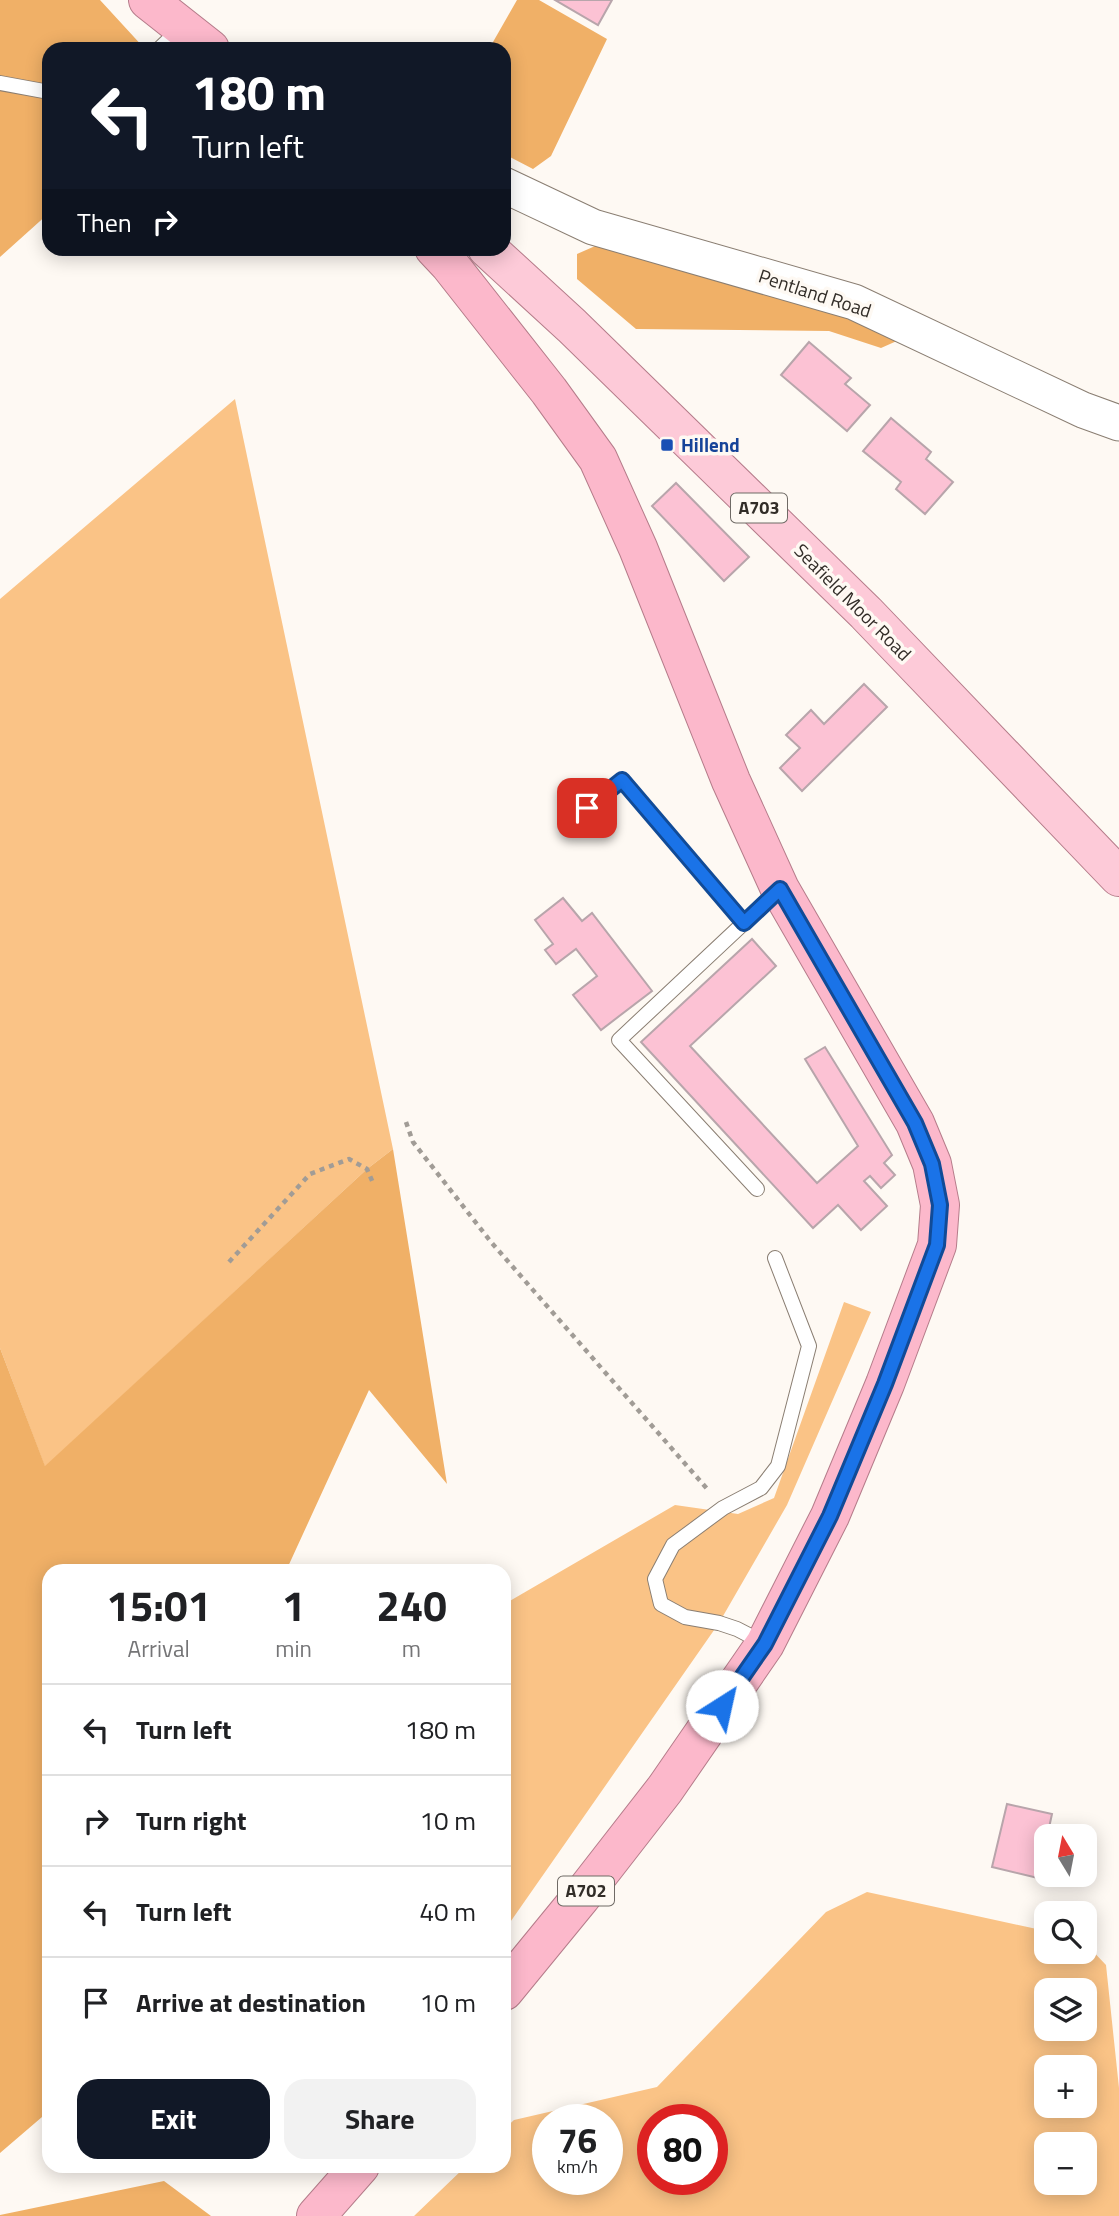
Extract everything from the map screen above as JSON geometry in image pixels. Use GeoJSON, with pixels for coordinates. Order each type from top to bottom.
{"type":"FeatureCollection","features":[{"type":"Feature","properties":{"kind":"highway"},"geometry":{"type":"LineString","coordinates":[[148,0],[184,42]]}},
{"type":"Feature","properties":{"kind":"highway","name":"A702"},"geometry":{"type":"LineString","coordinates":[[442,256],[541,381],[598,459],[638,548],[731,781],[780,889],[915,1123],[932,1164],[940,1205],[937,1245],[885,1384],[830,1516],[765,1644],[665,1789],[582,1897],[511,1983]]}},
{"type":"Feature","properties":{"kind":"highway"},"geometry":{"type":"LineString","coordinates":[[316,2216],[354,2173]]}},
{"type":"Feature","properties":{"kind":"main road","name":"Seafield Moor Road"},"geometry":{"type":"LineString","coordinates":[[496,256],[572,326],[866,613],[1119,877]]}},
{"type":"Feature","properties":{"kind":"street","name":"Pentland Road"},"geometry":{"type":"LineString","coordinates":[[511,188],[593,228],[854,302],[1083,410],[1119,423]]}},
{"type":"Feature","properties":{"kind":"lane"},"geometry":{"type":"LineString","coordinates":[[0,83],[42,91]]}},
{"type":"Feature","properties":{"kind":"lane"},"geometry":{"type":"LineString","coordinates":[[570,821],[622,780],[744,923]]}},
{"type":"Feature","properties":{"kind":"lane"},"geometry":{"type":"LineString","coordinates":[[757,1189],[619,1040],[780,889]]}},
{"type":"Feature","properties":{"kind":"lane"},"geometry":{"type":"LineString","coordinates":[[765,1644],[737,1629],[685,1617],[660,1604],[655,1579],[673,1545],[723,1508],[761,1488],[778,1466],[809,1346],[775,1258]]}},
{"type":"Feature","properties":{"kind":"path"},"geometry":{"type":"LineString","coordinates":[[406,1122],[413,1142],[491,1242],[723,1508]]}},
{"type":"Feature","properties":{"kind":"path"},"geometry":{"type":"LineString","coordinates":[[229,1262],[310,1174],[349,1159],[367,1170],[373,1183]]}},
{"type":"Feature","properties":{"kind":"shaded area"},"geometry":{"type":"Polygon","coordinates":[[[0,0],[100,0],[139,42],[42,42],[42,219],[0,257],[0,0]]]}},
{"type":"Feature","properties":{"kind":"shaded area"},"geometry":{"type":"Polygon","coordinates":[[[517,0],[539,0],[607,39],[551,156],[533,169],[511,158],[511,42],[493,42],[517,0]]]}},
{"type":"Feature","properties":{"kind":"shaded area"},"geometry":{"type":"Polygon","coordinates":[[[602,243],[850,315],[899,340],[881,348],[829,331],[636,329],[577,279],[577,254],[602,243]]]}},
{"type":"Feature","properties":{"kind":"shaded area"},"geometry":{"type":"Polygon","coordinates":[[[235,399],[393,1149],[367,1169],[45,1467],[0,1348],[0,599],[235,399]]]}},
{"type":"Feature","properties":{"kind":"shaded area"},"geometry":{"type":"Polygon","coordinates":[[[393,1149],[447,1484],[369,1390],[289,1564],[42,1564],[42,2117],[0,2153],[0,1348],[45,1466],[367,1169],[393,1149]]]}},
{"type":"Feature","properties":{"kind":"shaded area"},"geometry":{"type":"Polygon","coordinates":[[[844,1302],[871,1312],[787,1505],[719,1623],[511,1921],[511,1600],[675,1505],[738,1514],[774,1498],[844,1302]]]}},
{"type":"Feature","properties":{"kind":"shaded area"},"geometry":{"type":"Polygon","coordinates":[[[867,1892],[1034,1928],[1034,1964],[1097,1964],[1097,1956],[1106,1965],[1119,2088],[1119,2216],[414,2216],[459,2173],[511,2173],[511,2123],[532,2116],[532,2195],[623,2195],[623,2104],[583,2104],[657,2087],[826,1912],[867,1892]]]}},
{"type":"Feature","properties":{"kind":"shaded area"},"geometry":{"type":"Polygon","coordinates":[[[164,2181],[211,2216],[0,2216],[0,2215],[164,2181]]]}},
{"type":"Feature","properties":{"kind":"building"},"geometry":{"type":"Polygon","coordinates":[[[555,0],[612,0],[598,25],[555,0]]]}},
{"type":"Feature","properties":{"kind":"building"},"geometry":{"type":"Polygon","coordinates":[[[809,342],[851,378],[845,384],[870,405],[847,431],[781,375],[809,342]]]}},
{"type":"Feature","properties":{"kind":"building"},"geometry":{"type":"Polygon","coordinates":[[[891,418],[931,452],[926,459],[953,482],[925,514],[896,489],[901,482],[863,451],[891,418]]]}},
{"type":"Feature","properties":{"kind":"building"},"geometry":{"type":"Polygon","coordinates":[[[676,483],[749,557],[724,581],[652,506],[676,483]]]}},
{"type":"Feature","properties":{"kind":"building"},"geometry":{"type":"Polygon","coordinates":[[[864,684],[887,707],[802,791],[780,768],[800,748],[786,735],[811,710],[824,724],[864,684]]]}},
{"type":"Feature","properties":{"kind":"building"},"geometry":{"type":"Polygon","coordinates":[[[563,898],[582,921],[592,913],[652,991],[601,1030],[573,995],[597,976],[576,949],[556,964],[545,950],[553,944],[535,920],[563,898]]]}},
{"type":"Feature","properties":{"kind":"building"},"geometry":{"type":"Polygon","coordinates":[[[752,939],[776,966],[690,1046],[817,1183],[858,1146],[805,1059],[825,1047],[892,1155],[884,1163],[895,1175],[881,1188],[870,1176],[864,1181],[887,1206],[861,1230],[838,1205],[813,1228],[641,1042],[752,939]]]}},
{"type":"Feature","properties":{"kind":"building"},"geometry":{"type":"Polygon","coordinates":[[[1007,1804],[1052,1814],[1050,1824],[1034,1824],[1034,1877],[992,1867],[1007,1804]]]}},
{"type":"Feature","properties":{"kind":"place","name":"Hillend"},"geometry":{"type":"Point","coordinates":[667,445]}},
{"type":"Feature","properties":{"kind":"route"},"geometry":{"type":"LineString","coordinates":[[587,808],[622,780],[744,923],[780,889],[915,1123],[932,1164],[940,1205],[937,1245],[885,1384],[830,1516],[765,1644],[722,1706]]}}]}
